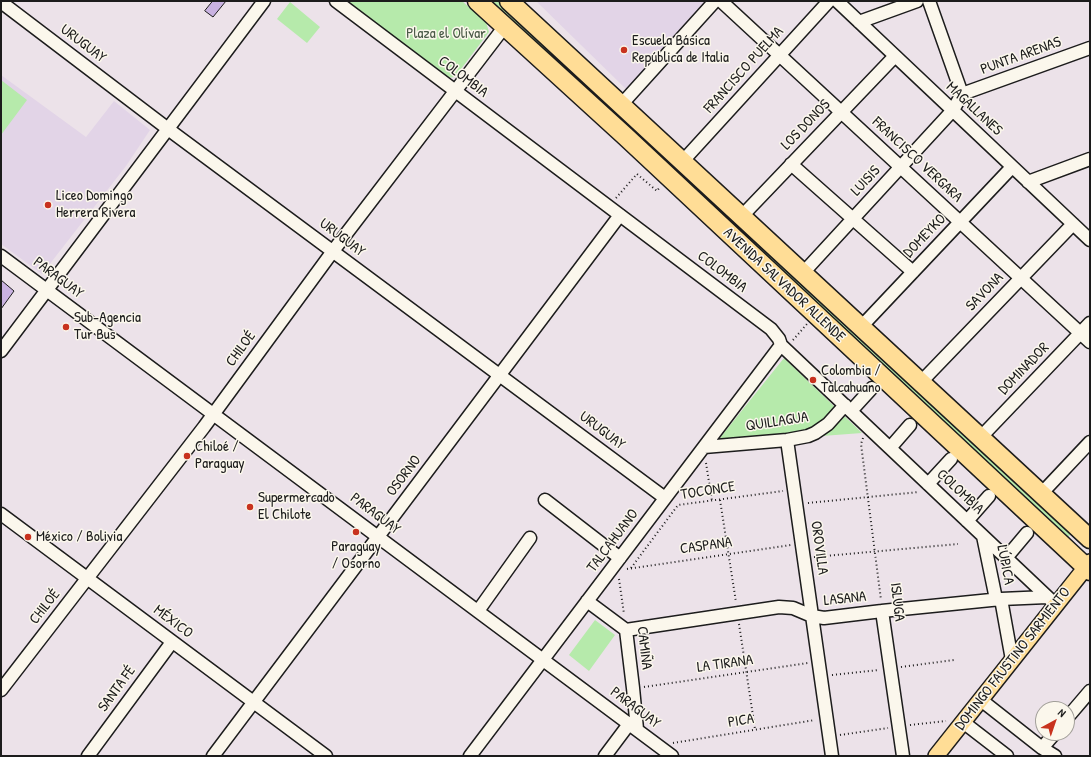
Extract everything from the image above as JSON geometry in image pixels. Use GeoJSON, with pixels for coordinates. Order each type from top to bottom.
{"type":"FeatureCollection","features":[{"type":"Feature","properties":{"kind":"highway","name":"AVENIDA SALVADOR ALLENDE"},"geometry":{"type":"LineString","coordinates":[[478,1],[1089,566]]}},
{"type":"Feature","properties":{"kind":"highway","name":"AVENIDA SALVADOR ALLENDE"},"geometry":{"type":"LineString","coordinates":[[509,1],[1090,539]]}},
{"type":"Feature","properties":{"kind":"main road","name":"DOMINGO FAUSTINO SARMIENTO"},"geometry":{"type":"LineString","coordinates":[[936,756],[1012,660],[1052,601],[1089,566]]}},
{"type":"Feature","properties":{"kind":"street"},"geometry":{"type":"LineString","coordinates":[[1,351],[264,1]]}},
{"type":"Feature","properties":{"kind":"street","name":"COLOMBIA"},"geometry":{"type":"LineString","coordinates":[[336,1],[771,329],[783,347],[890,448],[926,488],[967,521],[1052,601]]}},
{"type":"Feature","properties":{"kind":"street"},"geometry":{"type":"LineString","coordinates":[[621,105],[715,1]]}},
{"type":"Feature","properties":{"kind":"street","name":"FRANCISCO VERGARA"},"geometry":{"type":"LineString","coordinates":[[721,1],[1090,342]]}},
{"type":"Feature","properties":{"kind":"street","name":"FRANCISCO PUELMA"},"geometry":{"type":"LineString","coordinates":[[682,162],[829,1]]}},
{"type":"Feature","properties":{"kind":"street","name":"MAGALLANES"},"geometry":{"type":"LineString","coordinates":[[837,1],[1090,240]]}},
{"type":"Feature","properties":{"kind":"street"},"geometry":{"type":"LineString","coordinates":[[859,22],[917,1]]}},
{"type":"Feature","properties":{"kind":"street"},"geometry":{"type":"LineString","coordinates":[[928,1],[962,94]]}},
{"type":"Feature","properties":{"kind":"street","name":"URUGUAY"},"geometry":{"type":"LineString","coordinates":[[2,3],[168,129],[665,498]]}},
{"type":"Feature","properties":{"kind":"street","name":"CHILOÉ"},"geometry":{"type":"LineString","coordinates":[[1,690],[88,579],[213,414],[333,251],[505,26]]}},
{"type":"Feature","properties":{"kind":"street","name":"PUNTA ARENAS"},"geometry":{"type":"LineString","coordinates":[[962,94],[1090,48]]}},
{"type":"Feature","properties":{"kind":"street","name":"LOS DONOS"},"geometry":{"type":"LineString","coordinates":[[742,216],[895,56]]}},
{"type":"Feature","properties":{"kind":"street","name":"LUISIS"},"geometry":{"type":"LineString","coordinates":[[803,273],[953,110],[962,94]]}},
{"type":"Feature","properties":{"kind":"street"},"geometry":{"type":"LineString","coordinates":[[1028,182],[1090,159]]}},
{"type":"Feature","properties":{"kind":"street"},"geometry":{"type":"LineString","coordinates":[[791,164],[913,272]]}},
{"type":"Feature","properties":{"kind":"street","name":"DOMEYKO"},"geometry":{"type":"LineString","coordinates":[[861,327],[1012,167]]}},
{"type":"Feature","properties":{"kind":"street","name":"OSORNO"},"geometry":{"type":"LineString","coordinates":[[213,756],[620,215]]}},
{"type":"Feature","properties":{"kind":"street","name":"SAVONA"},"geometry":{"type":"LineString","coordinates":[[920,382],[1073,224]]}},
{"type":"Feature","properties":{"kind":"street","name":"PARAGUAY"},"geometry":{"type":"LineString","coordinates":[[1,256],[672,756]]}},
{"type":"Feature","properties":{"kind":"street","name":"DOMINADOR"},"geometry":{"type":"LineString","coordinates":[[980,438],[1090,323]]}},
{"type":"Feature","properties":{"kind":"street","name":"TALCAHUANO"},"geometry":{"type":"LineString","coordinates":[[470,756],[587,601],[617,565],[704,447],[783,347]]}},
{"type":"Feature","properties":{"kind":"street","name":"QUILLAGUA"},"geometry":{"type":"LineString","coordinates":[[704,447],[787,440],[808,436],[828,424],[872,388]]}},
{"type":"Feature","properties":{"kind":"street"},"geometry":{"type":"LineString","coordinates":[[890,448],[910,425]]}},
{"type":"Feature","properties":{"kind":"street","name":"OROVILLA"},"geometry":{"type":"LineString","coordinates":[[787,440],[832,756]]}},
{"type":"Feature","properties":{"kind":"street"},"geometry":{"type":"LineString","coordinates":[[1041,494],[1090,442]]}},
{"type":"Feature","properties":{"kind":"street"},"geometry":{"type":"LineString","coordinates":[[926,488],[951,459]]}},
{"type":"Feature","properties":{"kind":"street"},"geometry":{"type":"LineString","coordinates":[[967,521],[989,496]]}},
{"type":"Feature","properties":{"kind":"street"},"geometry":{"type":"LineString","coordinates":[[545,500],[617,565]]}},
{"type":"Feature","properties":{"kind":"street","name":"MÉXICO"},"geometry":{"type":"LineString","coordinates":[[2,517],[326,756]]}},
{"type":"Feature","properties":{"kind":"street"},"geometry":{"type":"LineString","coordinates":[[1006,558],[1027,533]]}},
{"type":"Feature","properties":{"kind":"street","name":"LÚPICA"},"geometry":{"type":"LineString","coordinates":[[983,536],[1012,660]]}},
{"type":"Feature","properties":{"kind":"street"},"geometry":{"type":"LineString","coordinates":[[478,611],[530,538]]}},
{"type":"Feature","properties":{"kind":"street","name":"LASANA"},"geometry":{"type":"LineString","coordinates":[[626,630],[778,607],[793,608],[812,616],[824,618],[998,599],[1052,601]]}},
{"type":"Feature","properties":{"kind":"street"},"geometry":{"type":"LineString","coordinates":[[587,601],[626,630]]}},
{"type":"Feature","properties":{"kind":"street","name":"ISLUGA"},"geometry":{"type":"LineString","coordinates":[[882,611],[903,756]]}},
{"type":"Feature","properties":{"kind":"street","name":"CAMIÑA"},"geometry":{"type":"LineString","coordinates":[[626,630],[634,688],[633,727]]}},
{"type":"Feature","properties":{"kind":"street","name":"SANTA FÉ"},"geometry":{"type":"LineString","coordinates":[[88,756],[172,642]]}},
{"type":"Feature","properties":{"kind":"street"},"geometry":{"type":"LineString","coordinates":[[1075,708],[1090,690]]}},
{"type":"Feature","properties":{"kind":"street"},"geometry":{"type":"LineString","coordinates":[[981,700],[1042,748],[1055,756]]}},
{"type":"Feature","properties":{"kind":"street"},"geometry":{"type":"LineString","coordinates":[[963,722],[1007,756]]}},
{"type":"Feature","properties":{"kind":"street"},"geometry":{"type":"LineString","coordinates":[[605,756],[633,727]]}},
{"type":"Feature","properties":{"kind":"street"},"geometry":{"type":"LineString","coordinates":[[1042,748],[1048,741]]}},
{"type":"Feature","properties":{"kind":"path"},"geometry":{"type":"LineString","coordinates":[[609,207],[637,174],[657,191],[669,177]]}},
{"type":"Feature","properties":{"kind":"path"},"geometry":{"type":"LineString","coordinates":[[783,347],[815,314]]}},
{"type":"Feature","properties":{"kind":"path","name":"ISLUGA"},"geometry":{"type":"LineString","coordinates":[[870,430],[861,444],[882,611]]}},
{"type":"Feature","properties":{"kind":"path"},"geometry":{"type":"LineString","coordinates":[[704,447],[712,501]]}},
{"type":"Feature","properties":{"kind":"path"},"geometry":{"type":"LineString","coordinates":[[797,504],[926,488]]}},
{"type":"Feature","properties":{"kind":"path","name":"TOCONCE"},"geometry":{"type":"LineString","coordinates":[[631,568],[678,505],[794,489]]}},
{"type":"Feature","properties":{"kind":"path","name":"CASPANA"},"geometry":{"type":"LineString","coordinates":[[617,565],[631,568],[802,544]]}},
{"type":"Feature","properties":{"kind":"path"},"geometry":{"type":"LineString","coordinates":[[804,558],[958,544]]}},
{"type":"Feature","properties":{"kind":"path","name":"CAMIÑA"},"geometry":{"type":"LineString","coordinates":[[617,565],[626,630]]}},
{"type":"Feature","properties":{"kind":"path","name":"LA TIRANA"},"geometry":{"type":"LineString","coordinates":[[634,688],[819,661]]}},
{"type":"Feature","properties":{"kind":"path","name":"PICA"},"geometry":{"type":"LineString","coordinates":[[658,746],[827,719]]}},
{"type":"Feature","properties":{"kind":"shaded area","name":"Escuela Básica República de Italia"},"geometry":{"type":"Polygon","coordinates":[[[536,1],[706,1],[626,89],[536,1]]]}},
{"type":"Feature","properties":{"kind":"shaded area","name":"Liceo Domingo Herrera Rivera"},"geometry":{"type":"Polygon","coordinates":[[[1,75],[86,137],[114,101],[150,130],[126,166],[42,274],[1,244],[1,75]]]}},
{"type":"Feature","properties":{"kind":"green space","name":"Plaza el Olívar"},"geometry":{"type":"Polygon","coordinates":[[[347,1],[462,1],[486,22],[489,32],[455,77],[447,78],[347,1]]]}},
{"type":"Feature","properties":{"kind":"green space"},"geometry":{"type":"Polygon","coordinates":[[[489,1],[498,1],[1072,533],[1067,538],[489,1]]]}},
{"type":"Feature","properties":{"kind":"green space"},"geometry":{"type":"Polygon","coordinates":[[[290,2],[320,27],[307,43],[277,19],[290,2]]]}},
{"type":"Feature","properties":{"kind":"green space"},"geometry":{"type":"Polygon","coordinates":[[[1,80],[27,100],[1,135],[1,80]]]}},
{"type":"Feature","properties":{"kind":"green space"},"geometry":{"type":"Polygon","coordinates":[[[784,358],[862,433],[715,444],[784,358]]]}},
{"type":"Feature","properties":{"kind":"green space"},"geometry":{"type":"Polygon","coordinates":[[[595,620],[615,635],[589,671],[569,655],[595,620]]]}},
{"type":"Feature","properties":{"kind":"building"},"geometry":{"type":"Polygon","coordinates":[[[213,1],[226,1],[213,17],[205,11],[213,1]]]}},
{"type":"Feature","properties":{"kind":"building"},"geometry":{"type":"Polygon","coordinates":[[[1,280],[14,291],[1,309],[1,280]]]}},
{"type":"Feature","properties":{"kind":"place","name":"Escuela Básica República de Italia"},"geometry":{"type":"Point","coordinates":[624,50]}},
{"type":"Feature","properties":{"kind":"place","name":"Liceo Domingo Herrera Rivera"},"geometry":{"type":"Point","coordinates":[48,205]}},
{"type":"Feature","properties":{"kind":"place","name":"Sub-Agencia Tur Bus"},"geometry":{"type":"Point","coordinates":[66,327]}},
{"type":"Feature","properties":{"kind":"place","name":"Colombia / Talcahuano"},"geometry":{"type":"Point","coordinates":[813,380]}},
{"type":"Feature","properties":{"kind":"place","name":"Chiloé / Paraguay"},"geometry":{"type":"Point","coordinates":[187,456]}},
{"type":"Feature","properties":{"kind":"place","name":"Supermercado El Chilote"},"geometry":{"type":"Point","coordinates":[250,507]}},
{"type":"Feature","properties":{"kind":"place","name":"Paraguay / Osorno"},"geometry":{"type":"Point","coordinates":[356,532]}},
{"type":"Feature","properties":{"kind":"place","name":"México / Bolivia"},"geometry":{"type":"Point","coordinates":[28,537]}}]}
